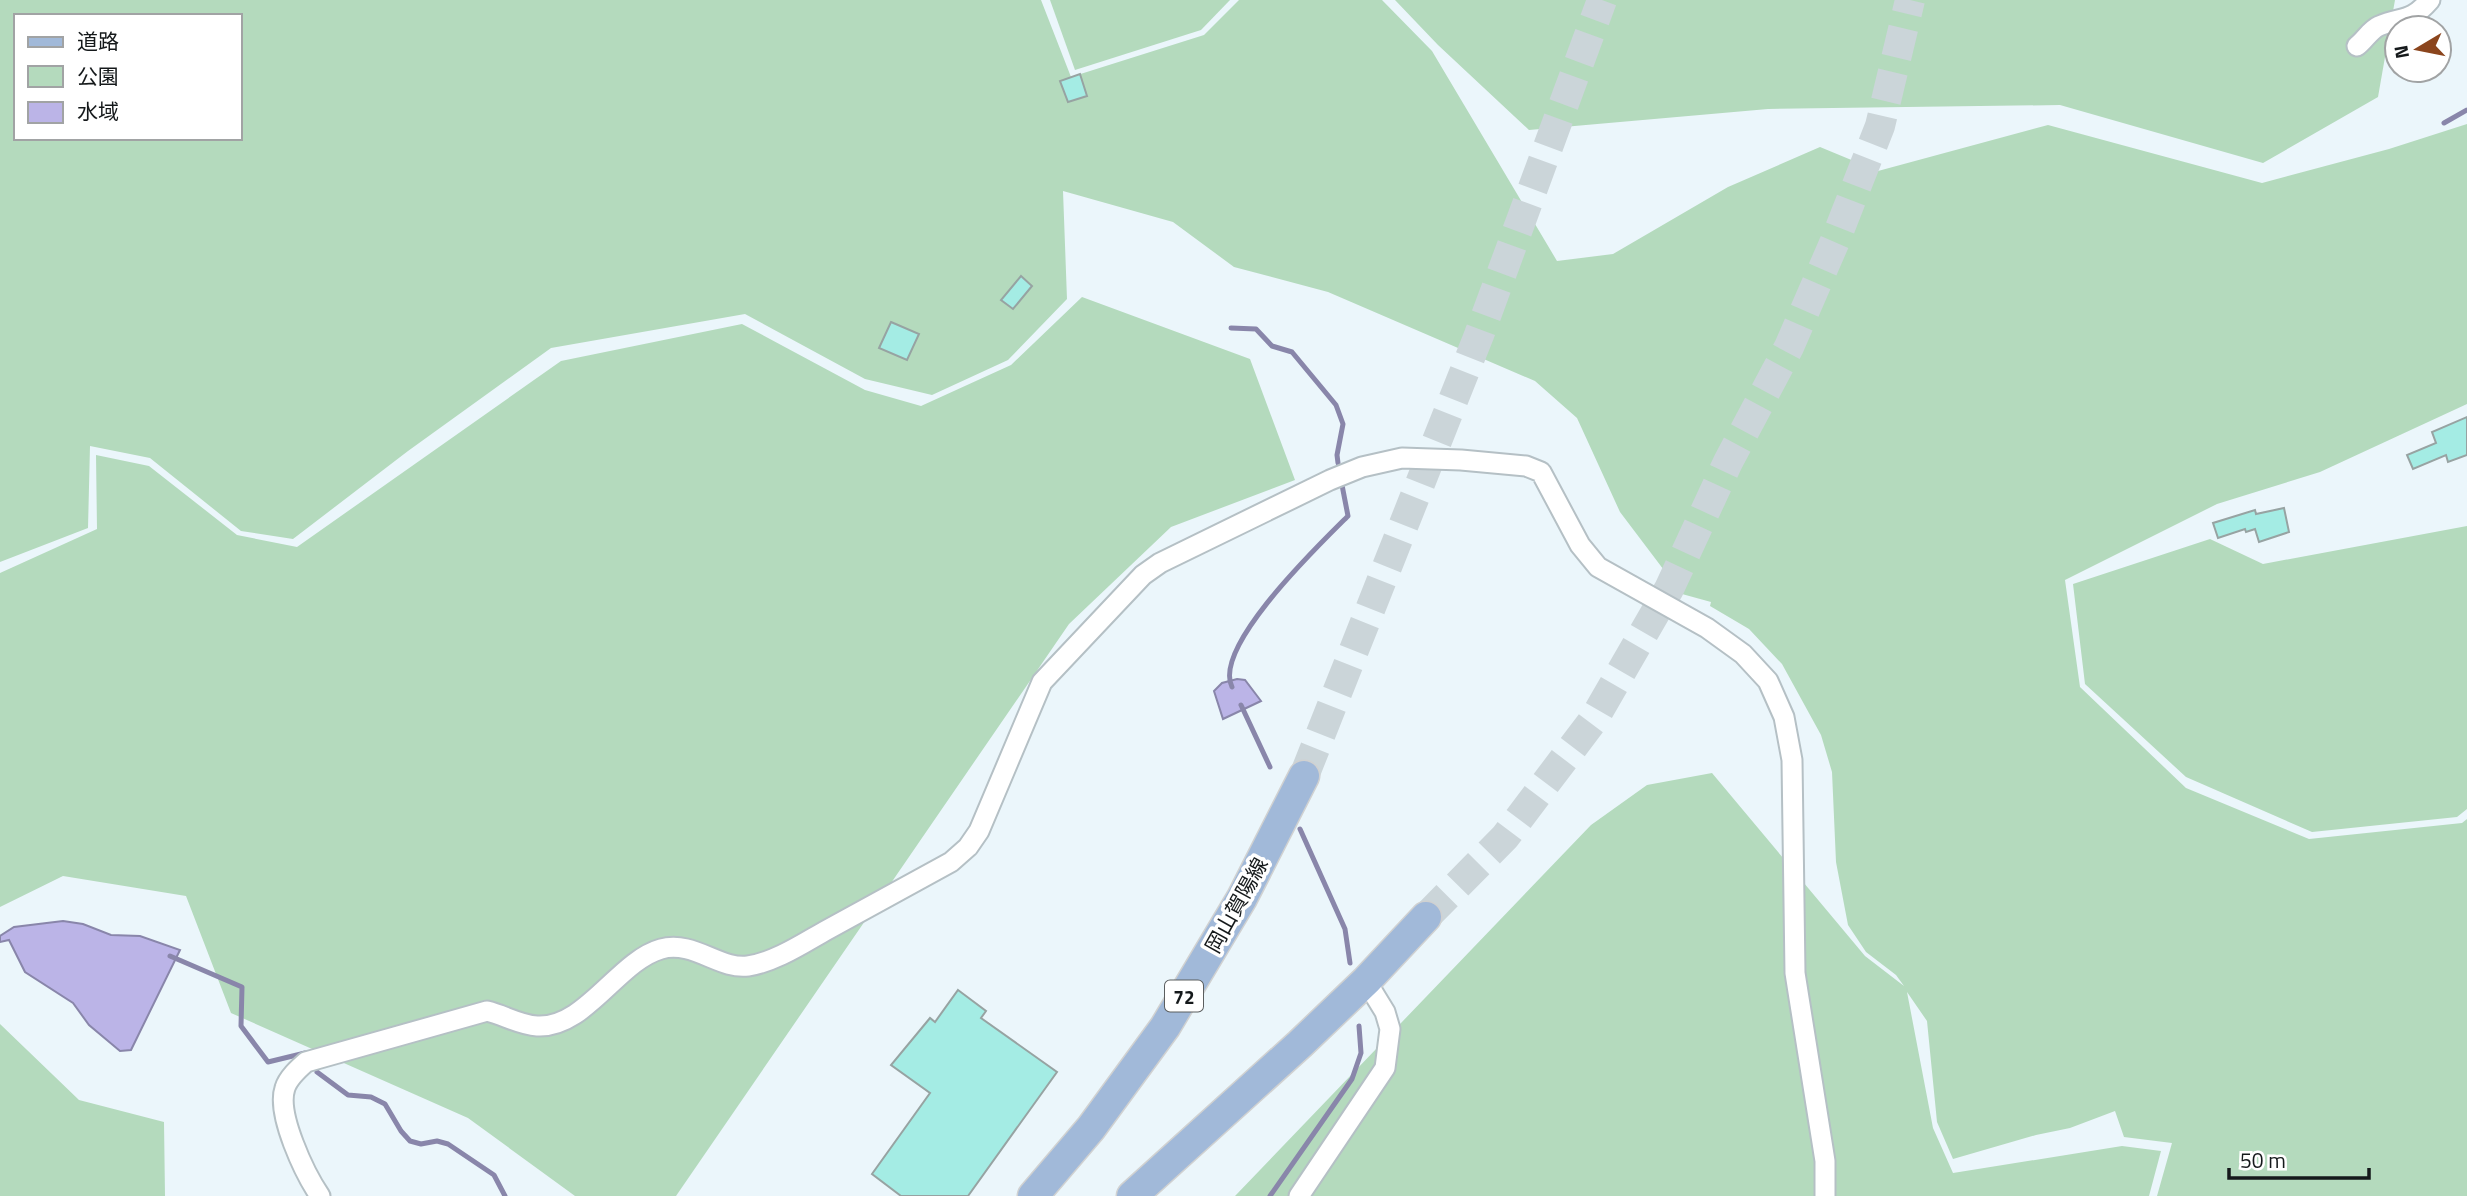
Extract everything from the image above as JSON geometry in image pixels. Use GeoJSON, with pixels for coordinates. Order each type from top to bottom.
{"type":"FeatureCollection","features":[{"type":"Feature","properties":{"kind":"main road","name":"岡山賀陽線"},"geometry":{"type":"LineString","coordinates":[[1033,1196],[1091,1128],[1165,1027],[1242,898],[1304,776]]}},
{"type":"Feature","properties":{"kind":"main road"},"geometry":{"type":"LineString","coordinates":[[1132,1196],[1300,1044],[1366,981],[1426,917]]}},
{"type":"Feature","properties":{"kind":"main road"},"geometry":{"type":"LineString","coordinates":[[1018,1196],[1028,1185],[1061,1163]]}},
{"type":"Feature","properties":{"kind":"street"},"geometry":{"type":"LineString","coordinates":[[2357,46],[2377,27],[2404,20],[2418,13],[2430,0]]}},
{"type":"Feature","properties":{"kind":"street"},"geometry":{"type":"LineString","coordinates":[[320,1196],[285,1122],[283,1108],[285,1087],[294,1073],[306,1062],[473,1013],[487,1011],[501,1014],[519,1023],[540,1026],[556,1023],[571,1017],[637,962],[660,949],[690,949],[746,967],[798,946],[951,862],[968,847],[979,831],[1042,682],[1143,575],[1160,563],[1330,480],[1362,467],[1402,458],[1526,466],[1541,472],[1580,545],[1598,567],[1707,628],[1743,654],[1768,681],[1784,717],[1792,760],[1795,973],[1825,1161],[1825,1196]]}},
{"type":"Feature","properties":{"kind":"street"},"geometry":{"type":"LineString","coordinates":[[1299,1196],[1385,1068],[1390,1029],[1385,1012],[1366,981]]}},
{"type":"Feature","properties":{"kind":"green space"},"geometry":{"type":"Polygon","coordinates":[[[0,0],[1041,0],[1071,77],[1204,35],[1239,0],[1382,0],[1432,51],[1557,261],[1613,254],[1728,187],[1820,147],[1878,171],[2048,125],[2262,183],[2389,149],[2467,124],[2467,404],[2320,472],[2217,504],[2065,580],[2080,687],[2186,788],[2309,839],[2462,823],[2467,819],[2467,1196],[2157,1196],[2172,1143],[2124,1137],[2115,1111],[2070,1128],[1953,1159],[1937,1122],[1927,1021],[1907,992],[1933,1128],[1953,1173],[2122,1146],[2161,1151],[2149,1196],[1235,1196],[1591,825],[1647,785],[1712,773],[1865,956],[1904,986],[1896,975],[1866,952],[1848,925],[1836,862],[1832,772],[1821,735],[1782,664],[1749,629],[1710,606],[1711,602],[1682,594],[1620,512],[1577,418],[1535,381],[1328,292],[1234,267],[1173,222],[1063,191],[1067,299],[1008,360],[932,395],[865,379],[745,314],[551,348],[408,451],[293,539],[241,531],[150,458],[90,446],[88,528],[0,562],[0,0]]]}},
{"type":"Feature","properties":{"kind":"green space"},"geometry":{"type":"Polygon","coordinates":[[[1050,0],[1230,0],[1201,30],[1075,70],[1050,0]]]}},
{"type":"Feature","properties":{"kind":"green space"},"geometry":{"type":"Polygon","coordinates":[[[1395,0],[2395,0],[2393,14],[2383,14],[2383,68],[2378,97],[2263,163],[2060,105],[1768,109],[1529,130],[1438,45],[1395,0]]]}},
{"type":"Feature","properties":{"kind":"green space"},"geometry":{"type":"Polygon","coordinates":[[[1082,297],[1250,359],[1295,480],[1171,527],[1069,624],[676,1196],[575,1196],[468,1118],[231,1013],[186,896],[63,876],[0,907],[0,573],[97,529],[96,455],[149,466],[237,535],[297,547],[561,361],[742,324],[865,390],[921,406],[1011,365],[1082,297]]]}},
{"type":"Feature","properties":{"kind":"green space"},"geometry":{"type":"Polygon","coordinates":[[[2467,526],[2467,809],[2457,817],[2312,832],[2186,777],[2085,684],[2073,584],[2210,539],[2263,564],[2467,526]]]}},
{"type":"Feature","properties":{"kind":"green space"},"geometry":{"type":"Polygon","coordinates":[[[0,1024],[79,1100],[164,1122],[165,1196],[0,1196],[0,1024]]]}},
{"type":"Feature","properties":{"kind":"water"},"geometry":{"type":"Polygon","coordinates":[[[1245,680],[1261,701],[1223,719],[1214,691],[1222,683],[1245,680]]]}},
{"type":"Feature","properties":{"kind":"water"},"geometry":{"type":"Polygon","coordinates":[[[63,921],[83,924],[111,935],[140,936],[180,950],[131,1050],[120,1051],[89,1025],[73,1003],[25,972],[9,940],[0,942],[0,936],[14,927],[63,921]]]}},
{"type":"Feature","properties":{"kind":"building"},"geometry":{"type":"Polygon","coordinates":[[[1080,74],[1087,96],[1068,102],[1060,81],[1080,74]]]}},
{"type":"Feature","properties":{"kind":"building"},"geometry":{"type":"Polygon","coordinates":[[[1021,276],[1032,286],[1013,309],[1001,300],[1021,276]]]}},
{"type":"Feature","properties":{"kind":"building"},"geometry":{"type":"Polygon","coordinates":[[[891,322],[919,334],[907,360],[879,348],[891,322]]]}},
{"type":"Feature","properties":{"kind":"building"},"geometry":{"type":"Polygon","coordinates":[[[2467,417],[2467,455],[2448,462],[2446,455],[2413,469],[2407,455],[2436,443],[2432,432],[2467,417]]]}},
{"type":"Feature","properties":{"kind":"building"},"geometry":{"type":"Polygon","coordinates":[[[2284,508],[2289,532],[2259,542],[2255,529],[2246,532],[2245,529],[2218,538],[2213,523],[2255,510],[2256,514],[2284,508]]]}},
{"type":"Feature","properties":{"kind":"building"},"geometry":{"type":"Polygon","coordinates":[[[958,990],[986,1011],[981,1018],[1057,1072],[968,1196],[901,1196],[872,1174],[930,1093],[891,1065],[930,1018],[935,1022],[958,990]]]}},
{"type":"Feature","properties":{"kind":"waterway"},"geometry":{"type":"LineString","coordinates":[[2444,123],[2467,110]]}},
{"type":"Feature","properties":{"kind":"waterway"},"geometry":{"type":"LineString","coordinates":[[1231,328],[1256,329],[1272,346],[1292,352],[1336,405],[1343,424],[1338,463]]}},
{"type":"Feature","properties":{"kind":"waterway"},"geometry":{"type":"LineString","coordinates":[[1232,687],[1230,669],[1238,647],[1253,623],[1294,572],[1348,516],[1342,485]]}},
{"type":"Feature","properties":{"kind":"waterway"},"geometry":{"type":"LineString","coordinates":[[1241,705],[1270,767]]}},
{"type":"Feature","properties":{"kind":"waterway"},"geometry":{"type":"LineString","coordinates":[[1300,829],[1345,929],[1350,963]]}},
{"type":"Feature","properties":{"kind":"waterway"},"geometry":{"type":"LineString","coordinates":[[170,956],[242,987],[241,1026],[268,1062],[305,1053]]}},
{"type":"Feature","properties":{"kind":"waterway"},"geometry":{"type":"LineString","coordinates":[[1270,1196],[1352,1079],[1361,1053],[1359,1026]]}},
{"type":"Feature","properties":{"kind":"waterway"},"geometry":{"type":"LineString","coordinates":[[317,1072],[348,1095],[371,1097],[385,1104],[410,1141],[421,1144],[437,1141],[448,1144],[494,1175],[505,1196]]}},
{"type":"Feature","properties":{"kind":"tunnel"},"geometry":{"type":"LineString","coordinates":[[1304,776],[1479,335],[1602,0]]}},
{"type":"Feature","properties":{"kind":"tunnel"},"geometry":{"type":"LineString","coordinates":[[1426,917],[1505,837],[1594,719],[1669,589],[1728,462],[1789,347],[1835,241],[1880,126],[1910,0]]}}]}
